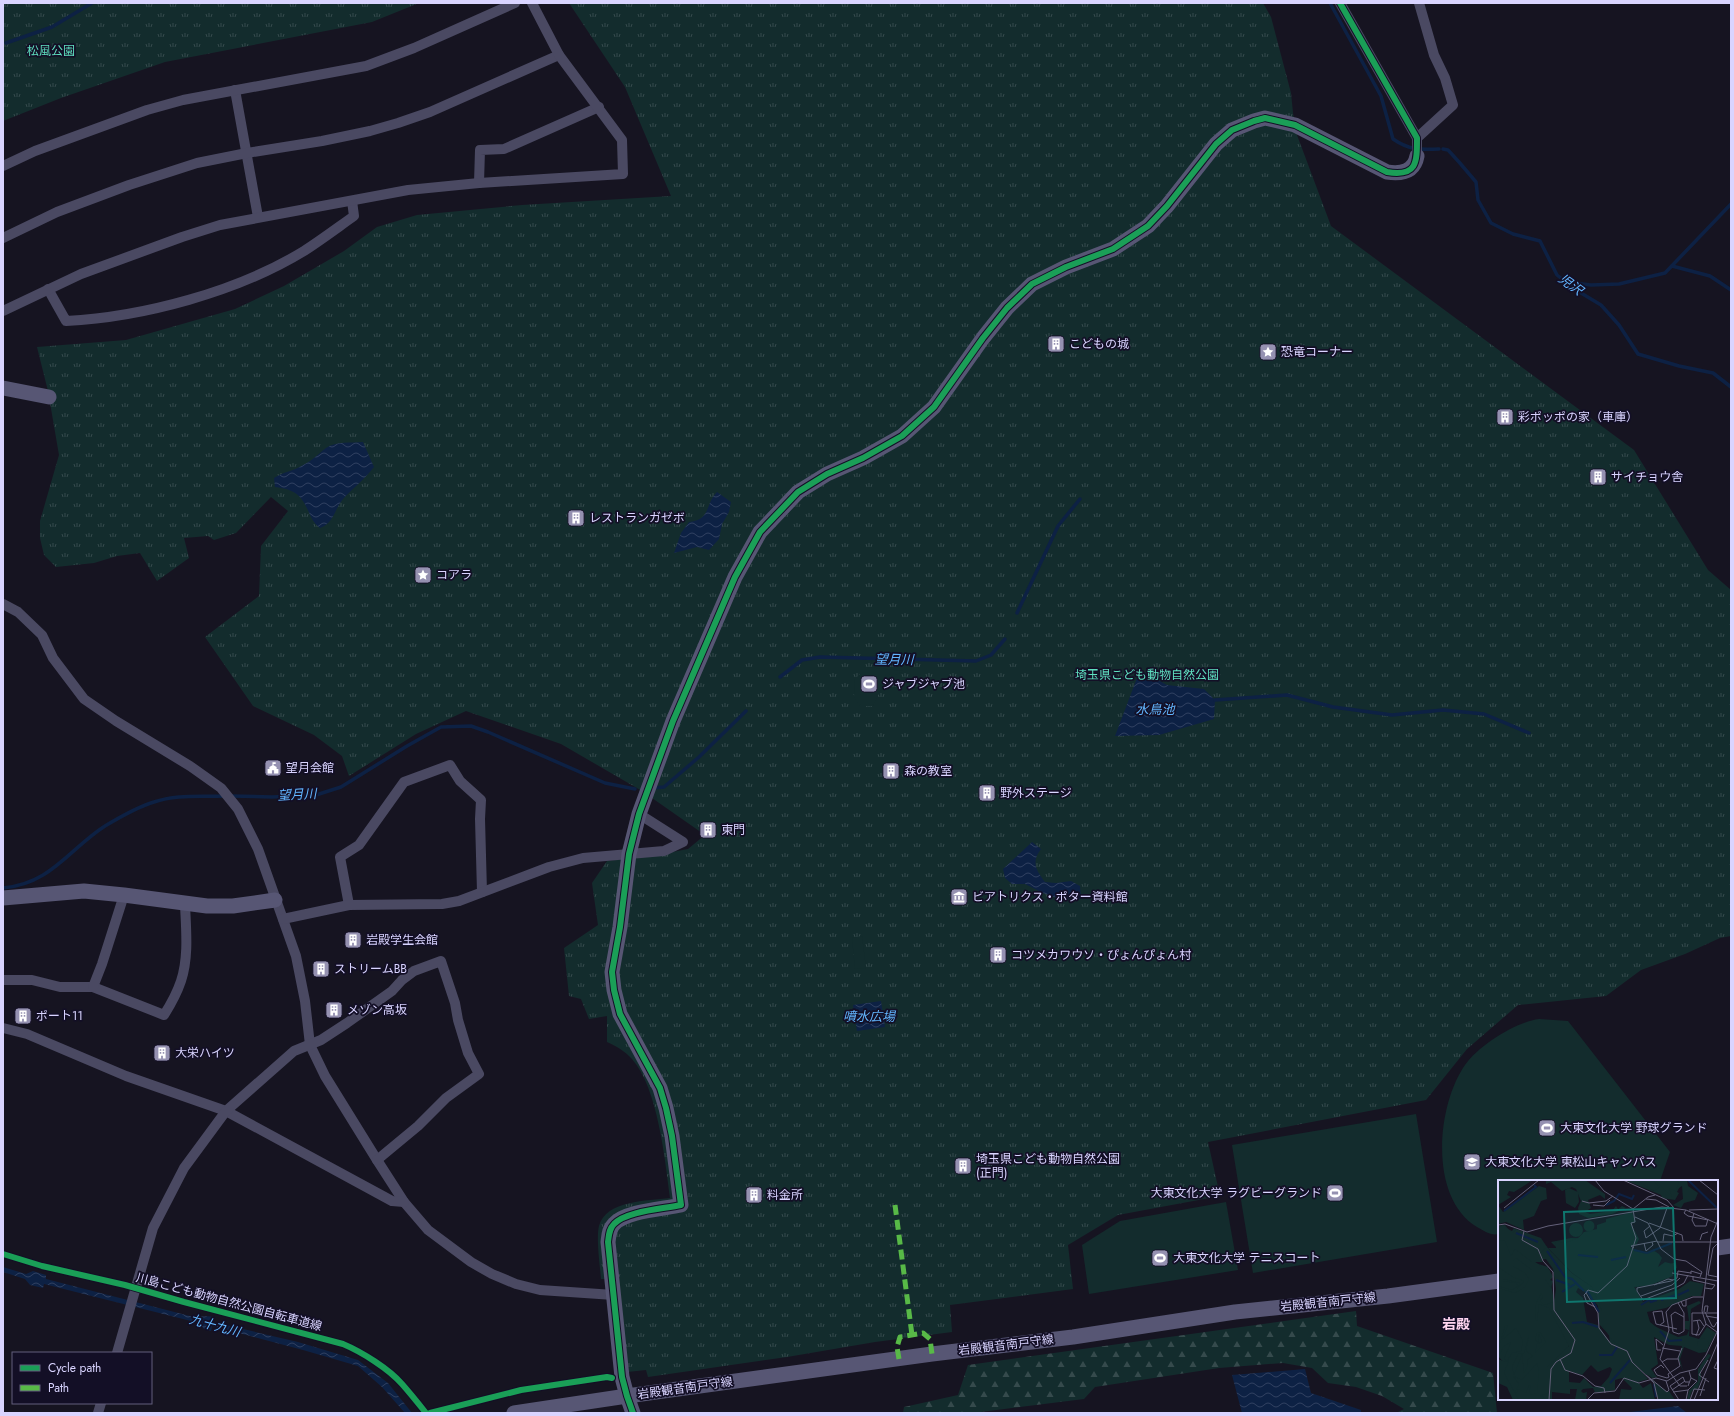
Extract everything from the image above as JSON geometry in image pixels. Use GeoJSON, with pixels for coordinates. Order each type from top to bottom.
{"type":"FeatureCollection","features":[{"type":"Feature","properties":{"kind":"street"},"geometry":{"type":"LineString","coordinates":[[3,166],[35,151],[147,110],[183,100],[366,66],[414,48],[516,3]]}},
{"type":"Feature","properties":{"kind":"street"},"geometry":{"type":"LineString","coordinates":[[3,311],[80,274],[182,237],[220,225],[408,190],[480,183],[623,174],[622,140],[559,55],[532,3]]}},
{"type":"Feature","properties":{"kind":"street"},"geometry":{"type":"LineString","coordinates":[[633,1413],[622,1377],[608,1242],[610,1231],[614,1223],[627,1216],[681,1206],[672,1136],[660,1088],[620,1014],[614,990],[612,972],[620,927],[629,854],[639,814],[673,721],[732,584],[760,532],[798,492],[826,474],[863,458],[902,436],[934,407],[983,338],[1007,308],[1032,284],[1066,267],[1113,249],[1148,226],[1216,144],[1232,130],[1265,118],[1295,124],[1387,172],[1396,174],[1408,171],[1416,163],[1417,146],[1340,3]]}},
{"type":"Feature","properties":{"kind":"street"},"geometry":{"type":"LineString","coordinates":[[1417,146],[1453,105],[1445,78],[1434,55],[1419,3]]}},
{"type":"Feature","properties":{"kind":"street"},"geometry":{"type":"LineString","coordinates":[[3,238],[57,212],[129,185],[197,163],[246,153],[322,141],[398,123],[430,112],[559,55]]}},
{"type":"Feature","properties":{"kind":"street"},"geometry":{"type":"LineString","coordinates":[[235,90],[258,217]]}},
{"type":"Feature","properties":{"kind":"street"},"geometry":{"type":"LineString","coordinates":[[480,183],[480,150],[504,149],[599,107]]}},
{"type":"Feature","properties":{"kind":"street"},"geometry":{"type":"LineString","coordinates":[[48,290],[66,321],[92,320],[129,314],[194,298],[251,278],[303,251],[354,216],[352,201]]}},
{"type":"Feature","properties":{"kind":"street"},"geometry":{"type":"LineString","coordinates":[[3,388],[49,397]]}},
{"type":"Feature","properties":{"kind":"street"},"geometry":{"type":"LineString","coordinates":[[3,604],[18,612],[42,635],[53,658],[84,699],[116,721],[190,766],[221,788],[238,809],[258,849],[296,956],[305,1001],[310,1045],[325,1076],[377,1160],[404,1202],[428,1230],[471,1262],[492,1274],[516,1284],[540,1290],[614,1296]]}},
{"type":"Feature","properties":{"kind":"street"},"geometry":{"type":"LineString","coordinates":[[349,905],[340,856],[359,845],[404,782],[450,765],[460,781],[481,800],[480,819],[482,892]]}},
{"type":"Feature","properties":{"kind":"street"},"geometry":{"type":"LineString","coordinates":[[283,920],[349,905],[442,904],[459,901],[549,868],[583,858],[664,851],[683,842],[639,814]]}},
{"type":"Feature","properties":{"kind":"street"},"geometry":{"type":"LineString","coordinates":[[3,898],[84,891],[185,904],[233,906],[275,900]]}},
{"type":"Feature","properties":{"kind":"street"},"geometry":{"type":"LineString","coordinates":[[93,987],[124,895]]}},
{"type":"Feature","properties":{"kind":"street"},"geometry":{"type":"LineString","coordinates":[[3,980],[32,980],[60,987],[93,987],[164,1015],[182,980],[185,963],[185,904]]}},
{"type":"Feature","properties":{"kind":"street"},"geometry":{"type":"LineString","coordinates":[[117,1352],[126,1315],[153,1228],[184,1168],[226,1111],[294,1051],[321,1040],[370,1008],[414,971],[441,961],[455,1003],[458,1020],[468,1053],[479,1074],[446,1098],[418,1126],[377,1160]]}},
{"type":"Feature","properties":{"kind":"street"},"geometry":{"type":"LineString","coordinates":[[3,1028],[28,1034],[126,1076],[226,1111],[392,1201],[404,1202]]}},
{"type":"Feature","properties":{"kind":"street"},"geometry":{"type":"LineString","coordinates":[[1718,1248],[1731,1246]]}},
{"type":"Feature","properties":{"kind":"street","name":"岩殿観音南戸守線"},"geometry":{"type":"LineString","coordinates":[[514,1413],[932,1354],[1073,1337],[1235,1312],[1388,1296],[1498,1281]]}},
{"type":"Feature","properties":{"kind":"green space","name":"松風公園"},"geometry":{"type":"Polygon","coordinates":[[[3,3],[419,3],[372,22],[165,62],[61,98],[3,121],[3,3]]]}},
{"type":"Feature","properties":{"kind":"green space","name":"埼玉県こども動物自然公園"},"geometry":{"type":"Polygon","coordinates":[[[569,3],[1263,3],[1271,17],[1291,93],[1297,135],[1331,226],[1634,450],[1708,570],[1731,590],[1731,936],[1720,938],[1685,954],[1641,970],[1606,996],[1518,1005],[1467,1049],[1426,1100],[1208,1142],[1220,1196],[1118,1215],[1068,1245],[1073,1289],[950,1305],[952,1332],[875,1342],[787,1357],[648,1377],[646,1370],[627,1372],[615,1279],[601,1279],[598,1231],[603,1217],[610,1211],[629,1203],[670,1198],[666,1164],[654,1106],[641,1072],[632,1059],[617,1047],[607,1042],[607,1016],[589,1019],[581,999],[569,996],[564,948],[598,925],[592,883],[607,861],[652,856],[688,849],[705,835],[642,791],[561,744],[466,711],[416,734],[349,776],[342,756],[314,735],[253,706],[205,637],[259,596],[261,546],[288,511],[271,497],[236,533],[214,540],[208,536],[184,538],[189,558],[157,581],[140,553],[117,556],[94,563],[56,567],[44,555],[40,538],[40,521],[59,455],[48,391],[37,347],[126,340],[235,309],[284,286],[344,251],[377,227],[417,215],[522,205],[671,196],[625,87],[569,3]]]}},
{"type":"Feature","properties":{"kind":"green space","name":"ジャブジャブ池"},"geometry":{"type":"Polygon","coordinates":[[[867,667],[903,671],[885,681],[873,706],[860,706],[854,697],[855,679],[867,667]]]}},
{"type":"Feature","properties":{"kind":"green space"},"geometry":{"type":"Polygon","coordinates":[[[862,936],[866,968],[855,969],[852,938],[862,936]]]}},
{"type":"Feature","properties":{"kind":"green space","name":"大東文化大学 野球グランド"},"geometry":{"type":"Polygon","coordinates":[[[1539,1019],[1568,1021],[1670,1152],[1660,1180],[1498,1180],[1498,1234],[1490,1234],[1477,1227],[1461,1213],[1451,1195],[1444,1173],[1442,1150],[1448,1103],[1455,1082],[1471,1057],[1489,1042],[1509,1030],[1530,1021],[1539,1019]]]}},
{"type":"Feature","properties":{"kind":"green space","name":"大東文化大学 ラグビーグランド"},"geometry":{"type":"Polygon","coordinates":[[[1416,1114],[1437,1242],[1253,1273],[1232,1145],[1416,1114]]]}},
{"type":"Feature","properties":{"kind":"green space","name":"大東文化大学 テニスコート"},"geometry":{"type":"Polygon","coordinates":[[[1226,1202],[1238,1270],[1089,1294],[1082,1245],[1120,1221],[1226,1202]]]}},
{"type":"Feature","properties":{"kind":"green space"},"geometry":{"type":"Polygon","coordinates":[[[1356,1311],[1357,1326],[1493,1373],[1497,1413],[1396,1413],[1404,1409],[1382,1396],[1356,1387],[1328,1383],[1312,1368],[1283,1363],[1219,1368],[1095,1387],[1084,1399],[973,1413],[903,1413],[904,1407],[958,1395],[968,1365],[1356,1311]]]}},
{"type":"Feature","properties":{"kind":"water"},"geometry":{"type":"Polygon","coordinates":[[[363,442],[374,467],[367,476],[343,499],[331,520],[325,526],[320,528],[315,524],[298,495],[289,490],[275,487],[274,478],[296,469],[326,448],[339,443],[363,442]]]}},
{"type":"Feature","properties":{"kind":"water"},"geometry":{"type":"Polygon","coordinates":[[[717,492],[731,502],[729,512],[722,524],[719,539],[709,550],[697,547],[674,553],[681,533],[689,522],[696,521],[704,515],[717,492]]]}},
{"type":"Feature","properties":{"kind":"water","name":"水鳥池"},"geometry":{"type":"Polygon","coordinates":[[[1140,670],[1167,685],[1204,689],[1215,700],[1214,719],[1159,735],[1115,736],[1140,670]]]}},
{"type":"Feature","properties":{"kind":"water"},"geometry":{"type":"Polygon","coordinates":[[[1032,842],[1041,849],[1035,862],[1039,874],[1045,882],[1056,883],[1071,881],[1080,886],[1081,899],[1057,898],[1025,884],[1012,884],[1005,878],[1003,869],[1032,842]]]}},
{"type":"Feature","properties":{"kind":"water","name":"噴水広場"},"geometry":{"type":"Polygon","coordinates":[[[881,1001],[885,1027],[857,1031],[853,1005],[881,1001]]]}},
{"type":"Feature","properties":{"kind":"water","name":"九十九川"},"geometry":{"type":"Polygon","coordinates":[[[3,1267],[26,1274],[33,1271],[46,1275],[46,1279],[190,1316],[214,1317],[213,1322],[298,1342],[358,1360],[388,1383],[412,1413],[405,1413],[382,1387],[358,1366],[212,1326],[211,1331],[204,1329],[199,1323],[44,1284],[43,1288],[30,1285],[25,1279],[3,1272],[3,1267]]]}},
{"type":"Feature","properties":{"kind":"water"},"geometry":{"type":"Polygon","coordinates":[[[1305,1369],[1311,1393],[1361,1410],[1361,1413],[1242,1413],[1232,1375],[1305,1369]]]}},
{"type":"Feature","properties":{"kind":"water"},"geometry":{"type":"Polygon","coordinates":[[[1678,1406],[1687,1413],[1622,1413],[1678,1406]]]}},
{"type":"Feature","properties":{"kind":"waterway"},"geometry":{"type":"LineString","coordinates":[[6,43],[52,27],[92,3]]}},
{"type":"Feature","properties":{"kind":"waterway","name":"児沢"},"geometry":{"type":"LineString","coordinates":[[1330,3],[1381,96],[1393,139],[1410,147],[1439,149]]}},
{"type":"Feature","properties":{"kind":"waterway","name":"児沢"},"geometry":{"type":"LineString","coordinates":[[1443,149],[1448,150],[1476,182],[1478,200],[1491,223],[1513,234],[1540,241],[1557,275],[1576,290],[1601,305],[1619,325],[1638,354],[1679,366],[1713,373],[1731,387]]}},
{"type":"Feature","properties":{"kind":"waterway"},"geometry":{"type":"LineString","coordinates":[[1567,282],[1591,285],[1619,284],[1665,273],[1731,204]]}},
{"type":"Feature","properties":{"kind":"waterway"},"geometry":{"type":"LineString","coordinates":[[1672,266],[1710,276],[1731,290]]}},
{"type":"Feature","properties":{"kind":"waterway","name":"望月川"},"geometry":{"type":"LineString","coordinates":[[1017,613],[1058,526],[1080,499]]}},
{"type":"Feature","properties":{"kind":"waterway","name":"望月川"},"geometry":{"type":"LineString","coordinates":[[780,677],[802,660],[820,657],[976,661],[991,655],[1005,639]]}},
{"type":"Feature","properties":{"kind":"waterway"},"geometry":{"type":"LineString","coordinates":[[1215,700],[1287,695],[1333,707],[1392,715],[1443,710],[1484,714],[1529,733]]}},
{"type":"Feature","properties":{"kind":"waterway","name":"望月川"},"geometry":{"type":"LineString","coordinates":[[652,788],[664,787],[699,757],[746,711]]}},
{"type":"Feature","properties":{"kind":"waterway","name":"望月川"},"geometry":{"type":"LineString","coordinates":[[230,796],[272,797],[316,795],[341,787],[407,746],[441,727],[471,726],[605,783],[635,789]]}},
{"type":"Feature","properties":{"kind":"waterway","name":"望月川"},"geometry":{"type":"LineString","coordinates":[[3,888],[20,885],[47,873],[105,826],[148,804],[162,799],[189,796],[224,796]]}},
{"type":"Feature","properties":{"kind":"marked path"},"geometry":{"type":"LineString","coordinates":[[895,1205],[912,1335]]}},
{"type":"Feature","properties":{"kind":"marked path"},"geometry":{"type":"LineString","coordinates":[[899,1359],[897,1347],[900,1337],[923,1333],[930,1339],[932,1354]]}},
{"type":"Feature","properties":{"kind":"cycle path"},"geometry":{"type":"LineString","coordinates":[[633,1413],[622,1377],[608,1242],[610,1232],[614,1224],[627,1216],[645,1211],[681,1205],[672,1136],[666,1108],[660,1088],[620,1014],[614,990],[612,972],[620,927],[629,854],[639,814],[673,721],[735,577],[760,532],[798,492],[827,474],[863,458],[902,436],[934,407],[983,338],[1007,308],[1032,284],[1066,267],[1113,249],[1148,226],[1167,206],[1216,144],[1232,130],[1265,118],[1295,125],[1387,172],[1397,173],[1410,170],[1417,155],[1417,138],[1340,3]]}},
{"type":"Feature","properties":{"kind":"cycle path","name":"川島こども動物自然公園自転車道線"},"geometry":{"type":"LineString","coordinates":[[3,1254],[42,1266],[125,1285],[343,1344],[367,1356],[397,1378],[426,1413]]}},
{"type":"Feature","properties":{"kind":"cycle path"},"geometry":{"type":"LineString","coordinates":[[430,1413],[521,1390],[607,1377],[612,1378]]}},
{"type":"Feature","properties":{"kind":"place","name":"こどもの城"},"geometry":{"type":"Point","coordinates":[1056,344]}},
{"type":"Feature","properties":{"kind":"place","name":"恐竜コーナー"},"geometry":{"type":"Point","coordinates":[1268,352]}},
{"type":"Feature","properties":{"kind":"place","name":"彩ポッポの家（車庫）"},"geometry":{"type":"Point","coordinates":[1505,417]}},
{"type":"Feature","properties":{"kind":"place","name":"サイチョウ舎"},"geometry":{"type":"Point","coordinates":[1598,477]}},
{"type":"Feature","properties":{"kind":"place","name":"レストランガゼボ"},"geometry":{"type":"Point","coordinates":[576,518]}},
{"type":"Feature","properties":{"kind":"place","name":"コアラ"},"geometry":{"type":"Point","coordinates":[423,575]}},
{"type":"Feature","properties":{"kind":"place","name":"ジャブジャブ池"},"geometry":{"type":"Point","coordinates":[869,684]}},
{"type":"Feature","properties":{"kind":"place","name":"望月会館"},"geometry":{"type":"Point","coordinates":[273,768]}},
{"type":"Feature","properties":{"kind":"place","name":"森の教室"},"geometry":{"type":"Point","coordinates":[891,771]}},
{"type":"Feature","properties":{"kind":"place","name":"野外ステージ"},"geometry":{"type":"Point","coordinates":[987,793]}},
{"type":"Feature","properties":{"kind":"place","name":"東門"},"geometry":{"type":"Point","coordinates":[708,830]}},
{"type":"Feature","properties":{"kind":"place","name":"ビアトリクス・ポター資料館"},"geometry":{"type":"Point","coordinates":[959,897]}},
{"type":"Feature","properties":{"kind":"place","name":"岩殿学生会館"},"geometry":{"type":"Point","coordinates":[353,940]}},
{"type":"Feature","properties":{"kind":"place","name":"コツメカワウソ・ぴょんぴょん村"},"geometry":{"type":"Point","coordinates":[998,955]}},
{"type":"Feature","properties":{"kind":"place","name":"ストリームBB"},"geometry":{"type":"Point","coordinates":[321,969]}},
{"type":"Feature","properties":{"kind":"place","name":"メゾン高坂"},"geometry":{"type":"Point","coordinates":[334,1010]}},
{"type":"Feature","properties":{"kind":"place","name":"ポート11"},"geometry":{"type":"Point","coordinates":[23,1016]}},
{"type":"Feature","properties":{"kind":"place","name":"大栄ハイツ"},"geometry":{"type":"Point","coordinates":[162,1053]}},
{"type":"Feature","properties":{"kind":"place","name":"大東文化大学 野球グランド"},"geometry":{"type":"Point","coordinates":[1547,1128]}},
{"type":"Feature","properties":{"kind":"place","name":"大東文化大学 東松山キャンパス"},"geometry":{"type":"Point","coordinates":[1472,1162]}},
{"type":"Feature","properties":{"kind":"place","name":"埼玉県こども動物自然公園 (正門)"},"geometry":{"type":"Point","coordinates":[963,1166]}},
{"type":"Feature","properties":{"kind":"place","name":"大東文化大学 ラグビーグランド"},"geometry":{"type":"Point","coordinates":[1335,1193]}},
{"type":"Feature","properties":{"kind":"place","name":"料金所"},"geometry":{"type":"Point","coordinates":[754,1195]}},
{"type":"Feature","properties":{"kind":"place","name":"大東文化大学 テニスコート"},"geometry":{"type":"Point","coordinates":[1160,1258]}},
{"type":"Feature","properties":{"kind":"district","name":"岩殿"},"geometry":{"type":"Point","coordinates":[1456,1324]}}]}
